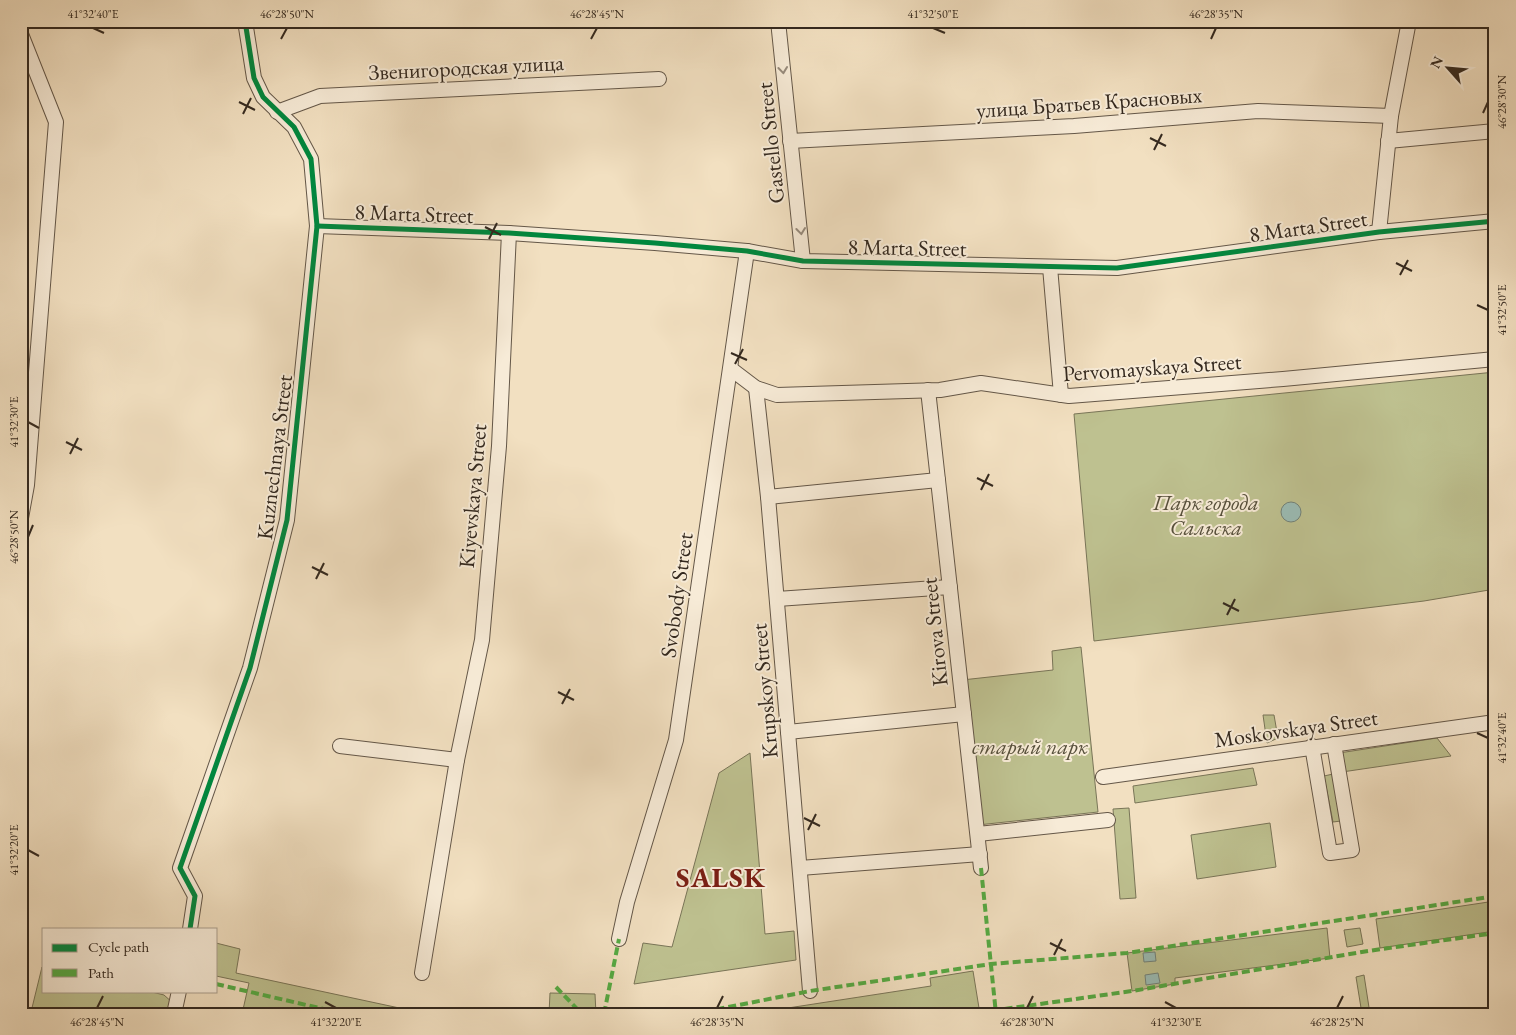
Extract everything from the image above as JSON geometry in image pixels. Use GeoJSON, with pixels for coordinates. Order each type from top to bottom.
{"type":"FeatureCollection","features":[{"type":"Feature","properties":{"kind":"street","name":"Kuznechnaya Street"},"geometry":{"type":"LineString","coordinates":[[190,928],[195,896],[187,885],[180,868],[250,668],[287,520],[317,226],[310,159],[294,127],[263,97],[254,78],[244,21]]}},
{"type":"Feature","properties":{"kind":"street","name":"Gastello Street"},"geometry":{"type":"LineString","coordinates":[[778,21],[803,261]]}},
{"type":"Feature","properties":{"kind":"street"},"geometry":{"type":"LineString","coordinates":[[1379,232],[1391,116],[1409,21]]}},
{"type":"Feature","properties":{"kind":"street"},"geometry":{"type":"LineString","coordinates":[[21,34],[56,122],[27,485],[21,518]]}},
{"type":"Feature","properties":{"kind":"street","name":"Звенигородская улица"},"geometry":{"type":"LineString","coordinates":[[278,112],[320,96],[659,79]]}},
{"type":"Feature","properties":{"kind":"street","name":"улица Братьев Красновых"},"geometry":{"type":"LineString","coordinates":[[790,141],[1074,126],[1258,111],[1391,116]]}},
{"type":"Feature","properties":{"kind":"street"},"geometry":{"type":"LineString","coordinates":[[1388,141],[1495,131]]}},
{"type":"Feature","properties":{"kind":"street","name":"8 Marta Street"},"geometry":{"type":"LineString","coordinates":[[317,226],[509,233],[747,251],[803,261],[1117,268],[1379,232],[1495,222]]}},
{"type":"Feature","properties":{"kind":"street","name":"Kiyevskaya Street"},"geometry":{"type":"LineString","coordinates":[[422,973],[457,760],[482,640],[499,446],[509,233]]}},
{"type":"Feature","properties":{"kind":"street","name":"Svobody Street"},"geometry":{"type":"LineString","coordinates":[[619,939],[627,902],[676,740],[747,251]]}},
{"type":"Feature","properties":{"kind":"street"},"geometry":{"type":"LineString","coordinates":[[1050,267],[1061,395]]}},
{"type":"Feature","properties":{"kind":"street","name":"Pervomayskaya Street"},"geometry":{"type":"LineString","coordinates":[[731,369],[756,388],[777,395],[928,390],[981,383],[1061,395],[1274,380],[1495,359]]}},
{"type":"Feature","properties":{"kind":"street","name":"Krupskoy Street"},"geometry":{"type":"LineString","coordinates":[[756,388],[768,497],[810,991]]}},
{"type":"Feature","properties":{"kind":"street","name":"Kirova Street"},"geometry":{"type":"LineString","coordinates":[[928,390],[981,868]]}},
{"type":"Feature","properties":{"kind":"street"},"geometry":{"type":"LineString","coordinates":[[768,497],[938,480]]}},
{"type":"Feature","properties":{"kind":"street"},"geometry":{"type":"LineString","coordinates":[[777,600],[950,587]]}},
{"type":"Feature","properties":{"kind":"street"},"geometry":{"type":"LineString","coordinates":[[788,732],[964,714]]}},
{"type":"Feature","properties":{"kind":"street","name":"Moskovskaya Street"},"geometry":{"type":"LineString","coordinates":[[1103,777],[1312,746],[1495,722]]}},
{"type":"Feature","properties":{"kind":"street"},"geometry":{"type":"LineString","coordinates":[[1312,746],[1330,853],[1352,850],[1334,744]]}},
{"type":"Feature","properties":{"kind":"street"},"geometry":{"type":"LineString","coordinates":[[340,746],[457,760]]}},
{"type":"Feature","properties":{"kind":"street"},"geometry":{"type":"LineString","coordinates":[[978,834],[1108,820]]}},
{"type":"Feature","properties":{"kind":"street"},"geometry":{"type":"LineString","coordinates":[[800,868],[980,854]]}},
{"type":"Feature","properties":{"kind":"street"},"geometry":{"type":"LineString","coordinates":[[174,1014],[179,992]]}},
{"type":"Feature","properties":{"kind":"green space","name":"Парк города Сальска"},"geometry":{"type":"Polygon","coordinates":[[[1495,372],[1495,589],[1424,601],[1094,641],[1074,414],[1495,372]]]}},
{"type":"Feature","properties":{"kind":"green space","name":"старый парк"},"geometry":{"type":"Polygon","coordinates":[[[1081,647],[1098,812],[978,825],[962,680],[1053,670],[1052,651],[1081,647]]]}},
{"type":"Feature","properties":{"kind":"green space"},"geometry":{"type":"Polygon","coordinates":[[[1263,715],[1274,715],[1278,738],[1267,743],[1263,715]]]}},
{"type":"Feature","properties":{"kind":"green space"},"geometry":{"type":"Polygon","coordinates":[[[1437,738],[1451,756],[1342,772],[1339,753],[1437,738]]]}},
{"type":"Feature","properties":{"kind":"green space"},"geometry":{"type":"Polygon","coordinates":[[[750,753],[765,934],[794,931],[796,960],[634,984],[643,943],[672,947],[719,773],[750,753]]]}},
{"type":"Feature","properties":{"kind":"green space"},"geometry":{"type":"Polygon","coordinates":[[[1253,768],[1257,785],[1135,803],[1133,786],[1253,768]]]}},
{"type":"Feature","properties":{"kind":"green space"},"geometry":{"type":"Polygon","coordinates":[[[1333,774],[1341,821],[1333,822],[1324,776],[1333,774]]]}},
{"type":"Feature","properties":{"kind":"green space"},"geometry":{"type":"Polygon","coordinates":[[[1129,808],[1136,898],[1120,899],[1113,809],[1129,808]]]}},
{"type":"Feature","properties":{"kind":"green space"},"geometry":{"type":"Polygon","coordinates":[[[1270,823],[1276,867],[1197,879],[1191,835],[1270,823]]]}},
{"type":"Feature","properties":{"kind":"green space"},"geometry":{"type":"Polygon","coordinates":[[[1495,901],[1495,931],[1380,948],[1376,919],[1495,901]]]}},
{"type":"Feature","properties":{"kind":"green space"},"geometry":{"type":"Polygon","coordinates":[[[1327,928],[1330,958],[1175,978],[1175,984],[1132,991],[1127,953],[1327,928]]]}},
{"type":"Feature","properties":{"kind":"green space"},"geometry":{"type":"Polygon","coordinates":[[[1360,928],[1363,944],[1347,947],[1344,930],[1360,928]]]}},
{"type":"Feature","properties":{"kind":"green space"},"geometry":{"type":"Polygon","coordinates":[[[218,944],[240,949],[236,973],[418,1012],[474,1014],[242,1014],[249,983],[218,976],[218,944]]]}},
{"type":"Feature","properties":{"kind":"green space"},"geometry":{"type":"Polygon","coordinates":[[[42,967],[42,992],[152,992],[164,995],[173,1003],[171,1014],[21,1014],[21,1010],[31,1012],[42,967]]]}},
{"type":"Feature","properties":{"kind":"green space"},"geometry":{"type":"Polygon","coordinates":[[[973,971],[979,1008],[939,1014],[749,1014],[931,986],[930,978],[973,971]]]}},
{"type":"Feature","properties":{"kind":"green space"},"geometry":{"type":"Polygon","coordinates":[[[1364,975],[1370,1014],[1362,1014],[1356,977],[1364,975]]]}},
{"type":"Feature","properties":{"kind":"green space"},"geometry":{"type":"Polygon","coordinates":[[[550,993],[595,994],[596,1014],[549,1014],[550,993]]]}},
{"type":"Feature","properties":{"kind":"water"},"geometry":{"type":"Polygon","coordinates":[[[1291,502],[1298,505],[1301,512],[1298,519],[1291,522],[1284,519],[1281,512],[1284,505],[1291,502]]]}},
{"type":"Feature","properties":{"kind":"water"},"geometry":{"type":"Polygon","coordinates":[[[1155,952],[1156,961],[1144,962],[1143,953],[1155,952]]]}},
{"type":"Feature","properties":{"kind":"water"},"geometry":{"type":"Polygon","coordinates":[[[1158,973],[1160,983],[1146,985],[1145,975],[1158,973]]]}},
{"type":"Feature","properties":{"kind":"marked path"},"geometry":{"type":"LineString","coordinates":[[981,868],[996,1014]]}},
{"type":"Feature","properties":{"kind":"marked path"},"geometry":{"type":"LineString","coordinates":[[693,1014],[810,991],[991,964],[1127,953],[1495,896]]}},
{"type":"Feature","properties":{"kind":"marked path"},"geometry":{"type":"LineString","coordinates":[[969,1014],[1132,991],[1368,951],[1495,933]]}},
{"type":"Feature","properties":{"kind":"marked path"},"geometry":{"type":"LineString","coordinates":[[604,1014],[619,939]]}},
{"type":"Feature","properties":{"kind":"marked path"},"geometry":{"type":"LineString","coordinates":[[218,984],[345,1014]]}},
{"type":"Feature","properties":{"kind":"marked path"},"geometry":{"type":"LineString","coordinates":[[556,987],[582,1014]]}},
{"type":"Feature","properties":{"kind":"marked path"},"geometry":{"type":"LineString","coordinates":[[175,1011],[185,1014]]}},
{"type":"Feature","properties":{"kind":"cycle path"},"geometry":{"type":"LineString","coordinates":[[190,928],[195,896],[180,868],[250,668],[287,520],[317,226],[311,159],[294,127],[263,97],[254,78],[245,21]]}},
{"type":"Feature","properties":{"kind":"cycle path"},"geometry":{"type":"LineString","coordinates":[[317,226],[509,233],[655,243],[747,251],[803,261],[1117,268],[1379,232],[1495,221]]}},
{"type":"Feature","properties":{"kind":"district","name":"SALSK"},"geometry":{"type":"Point","coordinates":[721,877]}}]}
